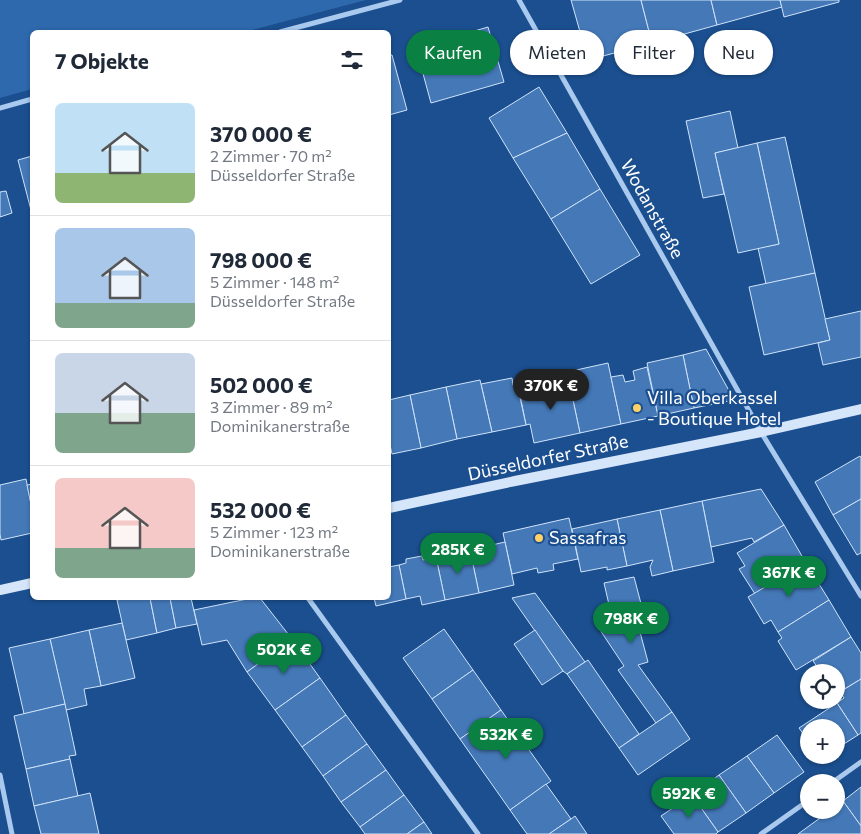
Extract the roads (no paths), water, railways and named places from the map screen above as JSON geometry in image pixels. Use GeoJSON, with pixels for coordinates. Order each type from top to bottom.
{"type":"FeatureCollection","features":[{"type":"Feature","properties":{"kind":"street"},"geometry":{"type":"LineString","coordinates":[[288,30],[400,0]]}},
{"type":"Feature","properties":{"kind":"street","name":"Wodanstraße"},"geometry":{"type":"LineString","coordinates":[[519,0],[761,432],[861,596]]}},
{"type":"Feature","properties":{"kind":"street"},"geometry":{"type":"LineString","coordinates":[[0,108],[30,100]]}},
{"type":"Feature","properties":{"kind":"street","name":"Düsseldorfer Straße"},"geometry":{"type":"LineString","coordinates":[[391,508],[761,432],[861,409]]}},
{"type":"Feature","properties":{"kind":"street"},"geometry":{"type":"LineString","coordinates":[[0,590],[30,583]]}},
{"type":"Feature","properties":{"kind":"street"},"geometry":{"type":"LineString","coordinates":[[309,600],[478,834]]}},
{"type":"Feature","properties":{"kind":"street"},"geometry":{"type":"LineString","coordinates":[[844,774],[861,762]]}},
{"type":"Feature","properties":{"kind":"street"},"geometry":{"type":"LineString","coordinates":[[0,775],[12,834]]}},
{"type":"Feature","properties":{"kind":"street"},"geometry":{"type":"LineString","coordinates":[[761,834],[800,806]]}},
{"type":"Feature","properties":{"kind":"place","name":"Villa Oberkassel - Boutique Hotel"},"geometry":{"type":"Point","coordinates":[637,408]}},
{"type":"Feature","properties":{"kind":"place","name":"Sassafras"},"geometry":{"type":"Point","coordinates":[539,538]}}]}
